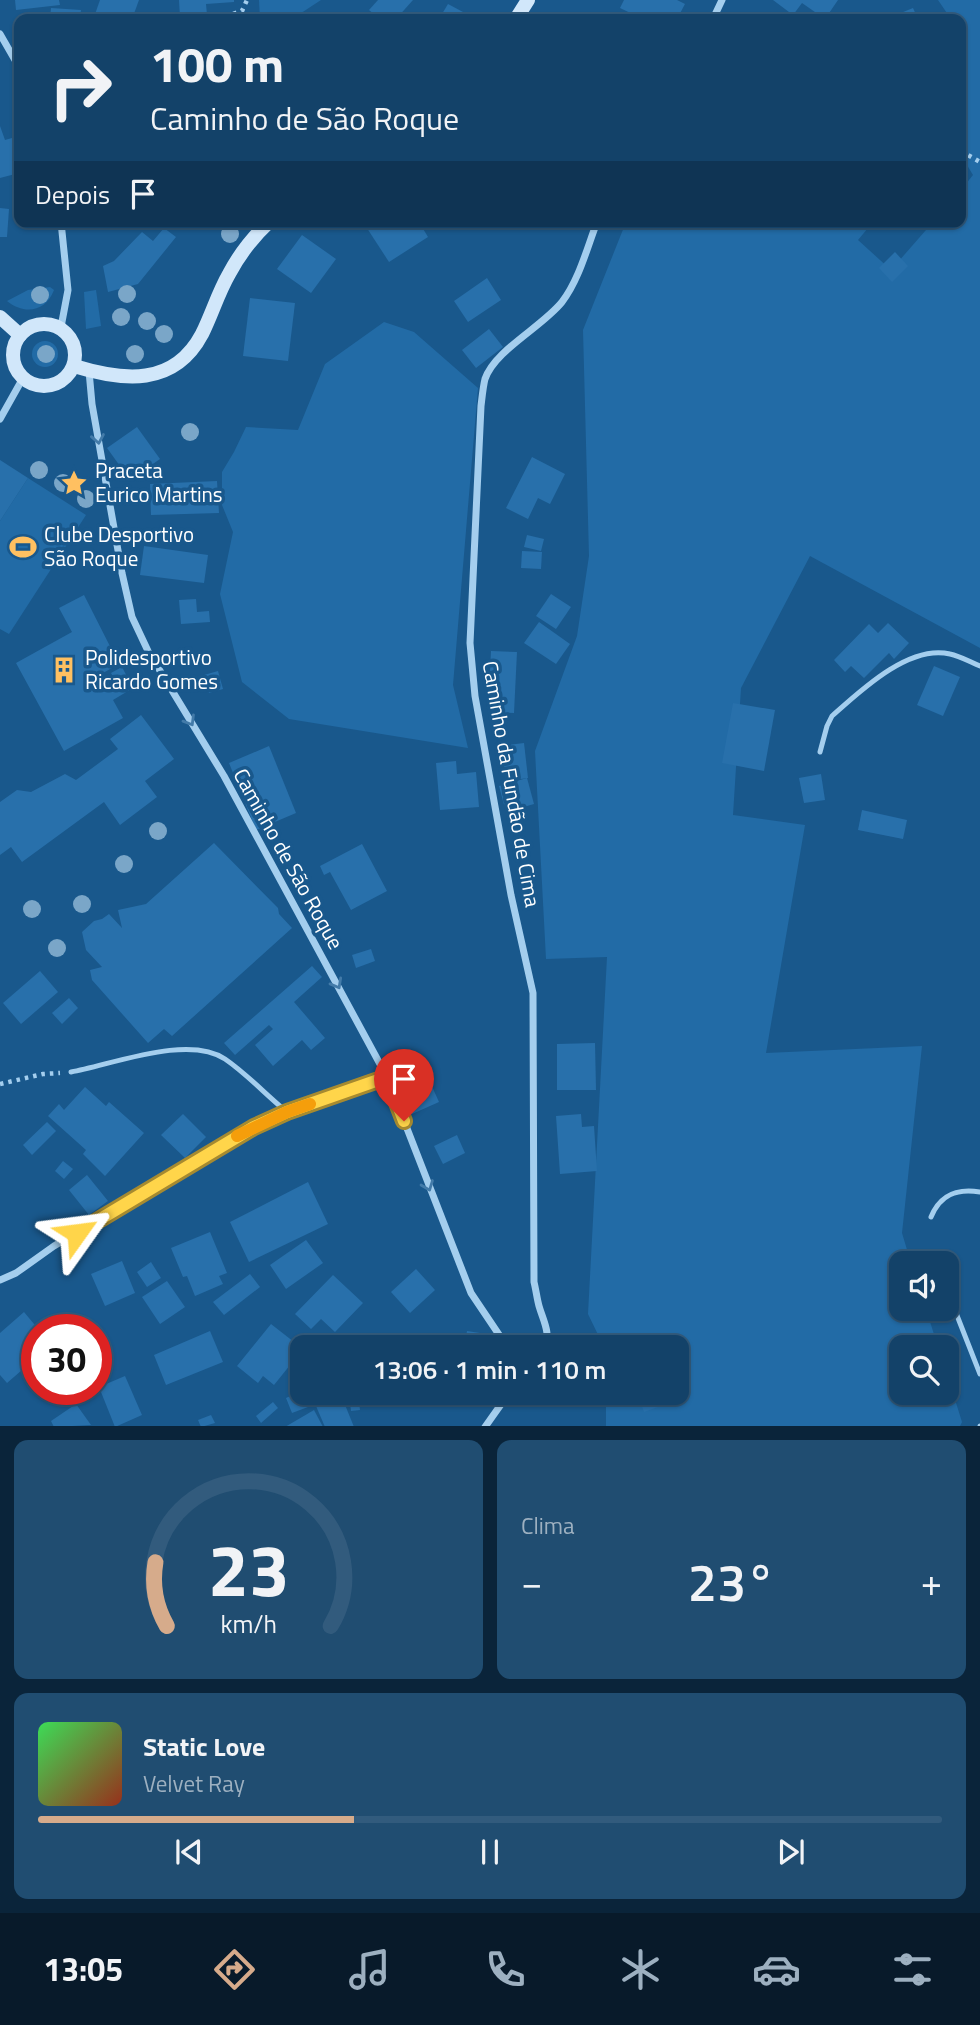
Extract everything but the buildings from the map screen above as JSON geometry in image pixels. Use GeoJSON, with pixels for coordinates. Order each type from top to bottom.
{"type":"FeatureCollection","features":[{"type":"Feature","properties":{"kind":"main road"},"geometry":{"type":"LineString","coordinates":[[74,366],[115,377],[148,377],[180,361],[202,335],[229,273],[251,240],[263,228]]}},
{"type":"Feature","properties":{"kind":"main road"},"geometry":{"type":"LineString","coordinates":[[0,317],[20,335]]}},
{"type":"Feature","properties":{"kind":"main road"},"geometry":{"type":"LineString","coordinates":[[44,323],[61,327],[74,345],[74,366],[66,378],[50,386],[33,384],[23,378],[13,357],[20,335],[35,325],[44,323]]}},
{"type":"Feature","properties":{"kind":"street"},"geometry":{"type":"LineString","coordinates":[[0,34],[14,58]]}},
{"type":"Feature","properties":{"kind":"street"},"geometry":{"type":"LineString","coordinates":[[61,327],[68,301],[62,228]]}},
{"type":"Feature","properties":{"kind":"street","name":"Caminho da Fundão de Cima"},"geometry":{"type":"LineString","coordinates":[[547,1335],[534,1282],[533,1259],[533,993],[511,895],[475,696],[470,643],[481,406],[486,377],[498,360],[520,338],[551,316],[569,293],[595,228]]}},
{"type":"Feature","properties":{"kind":"street","name":"Caminho de São Roque"},"geometry":{"type":"LineString","coordinates":[[89,371],[92,404],[132,617],[148,651],[224,776],[387,1077],[471,1293],[499,1335]]}},
{"type":"Feature","properties":{"kind":"street"},"geometry":{"type":"LineString","coordinates":[[0,419],[23,378]]}},
{"type":"Feature","properties":{"kind":"street"},"geometry":{"type":"LineString","coordinates":[[0,1280],[16,1273],[54,1246],[254,1127],[287,1112],[387,1077]]}},
{"type":"Feature","properties":{"kind":"street"},"geometry":{"type":"LineString","coordinates":[[485,1426],[500,1405]]}},
{"type":"Feature","properties":{"kind":"lane"},"geometry":{"type":"LineString","coordinates":[[820,752],[832,716],[895,665],[934,653],[949,653],[980,666]]}},
{"type":"Feature","properties":{"kind":"lane"},"geometry":{"type":"LineString","coordinates":[[71,1072],[154,1053],[201,1051],[223,1058],[287,1112]]}},
{"type":"Feature","properties":{"kind":"lane"},"geometry":{"type":"LineString","coordinates":[[931,1217],[936,1205],[945,1196],[956,1191],[980,1192]]}},
{"type":"Feature","properties":{"kind":"lane"},"geometry":{"type":"LineString","coordinates":[[959,1319],[980,1374]]}},
{"type":"Feature","properties":{"kind":"path"},"geometry":{"type":"LineString","coordinates":[[233,14],[242,11],[247,0]]}},
{"type":"Feature","properties":{"kind":"path"},"geometry":{"type":"LineString","coordinates":[[0,1084],[43,1074],[71,1072]]}},
{"type":"Feature","properties":{"kind":"shaded area"},"geometry":{"type":"Polygon","coordinates":[[[259,0],[321,0],[300,14],[260,14],[259,0]]]}},
{"type":"Feature","properties":{"kind":"shaded area"},"geometry":{"type":"Polygon","coordinates":[[[938,0],[980,0],[980,648],[810,556],[741,688],[733,815],[805,825],[766,1053],[922,1046],[902,1233],[907,1251],[889,1251],[889,1321],[930,1321],[934,1335],[889,1335],[889,1405],[957,1405],[962,1422],[960,1426],[606,1426],[606,1405],[689,1405],[689,1335],[598,1335],[588,1314],[607,957],[546,959],[535,751],[577,636],[589,556],[583,330],[624,228],[868,228],[858,240],[891,270],[928,228],[966,228],[966,184],[973,175],[966,163],[966,14],[948,14],[938,0]]]}},
{"type":"Feature","properties":{"kind":"shaded area"},"geometry":{"type":"Polygon","coordinates":[[[50,287],[54,290],[46,303],[34,309],[20,308],[7,301],[28,290],[50,287]]]}},
{"type":"Feature","properties":{"kind":"shaded area"},"geometry":{"type":"Polygon","coordinates":[[[96,290],[101,326],[86,329],[84,292],[96,290]]]}},
{"type":"Feature","properties":{"kind":"shaded area"},"geometry":{"type":"Polygon","coordinates":[[[384,322],[414,332],[478,388],[453,685],[468,748],[289,719],[242,682],[220,594],[233,532],[222,505],[222,472],[246,427],[298,430],[325,364],[384,322]]]}},
{"type":"Feature","properties":{"kind":"shaded area"},"geometry":{"type":"Polygon","coordinates":[[[45,341],[55,344],[58,354],[55,364],[45,367],[35,364],[32,354],[35,344],[45,341]]]}},
{"type":"Feature","properties":{"kind":"shaded area"},"geometry":{"type":"Polygon","coordinates":[[[28,478],[86,515],[9,634],[0,629],[0,521],[28,478]]]}},
{"type":"Feature","properties":{"kind":"slow traffic"},"geometry":{"type":"LineString","coordinates":[[237,1136],[310,1104]]}},
{"type":"Feature","properties":{"kind":"place","name":"Praceta Eurico Martins"},"geometry":{"type":"Point","coordinates":[74,483]}},
{"type":"Feature","properties":{"kind":"place","name":"Clube Desportivo São Roque"},"geometry":{"type":"Point","coordinates":[23,547]}},
{"type":"Feature","properties":{"kind":"place","name":"Polidesportivo Ricardo Gomes"},"geometry":{"type":"Point","coordinates":[64,670]}},
{"type":"Feature","properties":{"kind":"route"},"geometry":{"type":"LineString","coordinates":[[77,1233],[254,1127],[287,1112],[387,1077],[404,1121]]}}]}
